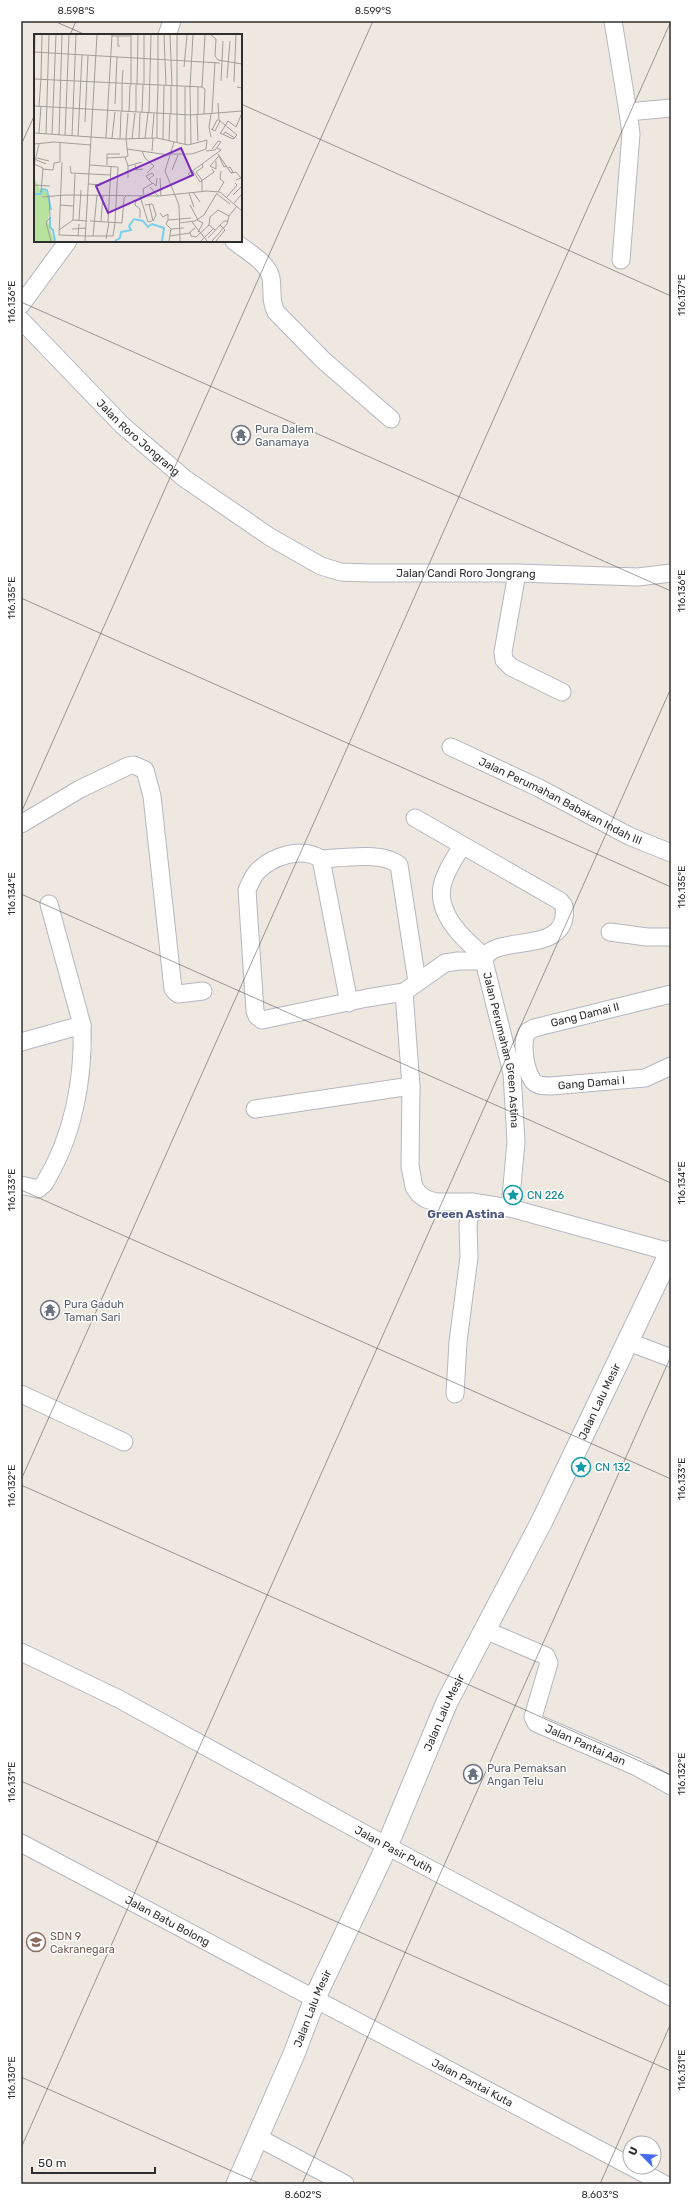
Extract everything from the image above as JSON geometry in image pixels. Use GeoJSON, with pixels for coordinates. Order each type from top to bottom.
{"type":"FeatureCollection","features":[{"type":"Feature","properties":{"kind":"street"},"geometry":{"type":"LineString","coordinates":[[166,34],[172,21]]}},
{"type":"Feature","properties":{"kind":"street"},"geometry":{"type":"LineString","coordinates":[[613,21],[628,112],[631,141],[621,260]]}},
{"type":"Feature","properties":{"kind":"street"},"geometry":{"type":"LineString","coordinates":[[628,112],[671,108]]}},
{"type":"Feature","properties":{"kind":"street"},"geometry":{"type":"LineString","coordinates":[[21,305],[67,242]]}},
{"type":"Feature","properties":{"kind":"street"},"geometry":{"type":"LineString","coordinates":[[235,242],[266,268],[270,278],[272,305],[276,312],[323,360],[391,419]]}},
{"type":"Feature","properties":{"kind":"street","name":"Jalan Roro Jongrang"},"geometry":{"type":"LineString","coordinates":[[23,326],[135,437],[184,478],[270,538]]}},
{"type":"Feature","properties":{"kind":"street","name":"Jalan Candi Roro Jongrang"},"geometry":{"type":"LineString","coordinates":[[270,538],[308,560],[340,572],[517,573],[638,577],[671,573]]}},
{"type":"Feature","properties":{"kind":"street"},"geometry":{"type":"LineString","coordinates":[[517,573],[503,652],[504,660],[510,667],[562,692]]}},
{"type":"Feature","properties":{"kind":"street","name":"Jalan Perumahan Babakan Indah III"},"geometry":{"type":"LineString","coordinates":[[451,747],[539,788],[629,836],[671,853]]}},
{"type":"Feature","properties":{"kind":"street"},"geometry":{"type":"LineString","coordinates":[[21,824],[80,789],[128,766],[134,765],[145,770],[152,796],[173,989],[175,993],[183,994],[203,991]]}},
{"type":"Feature","properties":{"kind":"street","name":"Jalan Perumahan Green Astina"},"geometry":{"type":"LineString","coordinates":[[415,818],[560,901],[565,908],[560,926],[547,938],[536,942],[493,949],[484,959],[512,1073],[516,1142],[510,1208]]}},
{"type":"Feature","properties":{"kind":"street"},"geometry":{"type":"LineString","coordinates":[[462,846],[443,882],[443,899],[455,929],[484,959]]}},
{"type":"Feature","properties":{"kind":"street"},"geometry":{"type":"LineString","coordinates":[[484,959],[445,963],[410,987],[349,1003],[262,1020],[257,1016],[255,1011],[247,890],[252,879],[262,868],[286,856],[302,852],[313,854],[321,859],[367,857],[383,858],[399,865],[410,987],[410,1166],[414,1187],[418,1194],[431,1200],[472,1202],[533,1213],[549,1219],[671,1251]]}},
{"type":"Feature","properties":{"kind":"street"},"geometry":{"type":"LineString","coordinates":[[321,859],[349,1003]]}},
{"type":"Feature","properties":{"kind":"street"},"geometry":{"type":"LineString","coordinates":[[21,1185],[38,1190],[44,1184],[66,1137],[76,1106],[83,1054],[82,1025],[49,904]]}},
{"type":"Feature","properties":{"kind":"street"},"geometry":{"type":"LineString","coordinates":[[610,932],[647,937],[671,937]]}},
{"type":"Feature","properties":{"kind":"street","name":"Gang Damai II"},"geometry":{"type":"LineString","coordinates":[[526,1059],[524,1042],[530,1030],[671,994]]}},
{"type":"Feature","properties":{"kind":"street"},"geometry":{"type":"LineString","coordinates":[[21,1042],[82,1025]]}},
{"type":"Feature","properties":{"kind":"street","name":"Gang Damai I"},"geometry":{"type":"LineString","coordinates":[[526,1059],[533,1080],[540,1085],[551,1086],[644,1078],[671,1066]]}},
{"type":"Feature","properties":{"kind":"street"},"geometry":{"type":"LineString","coordinates":[[255,1109],[411,1086]]}},
{"type":"Feature","properties":{"kind":"street"},"geometry":{"type":"LineString","coordinates":[[455,1394],[457,1348],[469,1257],[468,1225],[472,1202]]}},
{"type":"Feature","properties":{"kind":"street","name":"Jalan Lalu Mesir"},"geometry":{"type":"LineString","coordinates":[[237,2184],[294,2054],[315,1998],[387,1846],[447,1702],[542,1521],[629,1342],[671,1251]]}},
{"type":"Feature","properties":{"kind":"street"},"geometry":{"type":"LineString","coordinates":[[629,1342],[671,1358]]}},
{"type":"Feature","properties":{"kind":"street"},"geometry":{"type":"LineString","coordinates":[[21,1394],[124,1442]]}},
{"type":"Feature","properties":{"kind":"street","name":"Jalan Pantai Aan"},"geometry":{"type":"LineString","coordinates":[[484,1630],[546,1656],[549,1664],[533,1717],[536,1723],[637,1767],[671,1786]]}},
{"type":"Feature","properties":{"kind":"street","name":"Jalan Pasir Putih"},"geometry":{"type":"LineString","coordinates":[[21,1652],[119,1699],[387,1846],[671,1997]]}},
{"type":"Feature","properties":{"kind":"street","name":"Jalan Batu Bolong"},"geometry":{"type":"LineString","coordinates":[[21,1843],[315,1998]]}},
{"type":"Feature","properties":{"kind":"street","name":"Jalan Pantai Kuta"},"geometry":{"type":"LineString","coordinates":[[315,1998],[622,2161]]}},
{"type":"Feature","properties":{"kind":"street"},"geometry":{"type":"LineString","coordinates":[[257,2137],[345,2184]]}},
{"type":"Feature","properties":{"kind":"street","name":"Jalan Pantai Kuta"},"geometry":{"type":"LineString","coordinates":[[648,2175],[664,2184]]}},
{"type":"Feature","properties":{"kind":"place","name":"Pura Dalem Ganamaya"},"geometry":{"type":"Point","coordinates":[241,435]}},
{"type":"Feature","properties":{"kind":"place","name":"CN 226"},"geometry":{"type":"Point","coordinates":[513,1195]}},
{"type":"Feature","properties":{"kind":"place","name":"Pura Gaduh Taman Sari"},"geometry":{"type":"Point","coordinates":[50,1310]}},
{"type":"Feature","properties":{"kind":"place","name":"CN 132"},"geometry":{"type":"Point","coordinates":[581,1467]}},
{"type":"Feature","properties":{"kind":"place","name":"Pura Pemaksan Angan Telu"},"geometry":{"type":"Point","coordinates":[473,1774]}},
{"type":"Feature","properties":{"kind":"place","name":"SDN 9 Cakranegara"},"geometry":{"type":"Point","coordinates":[36,1942]}},
{"type":"Feature","properties":{"kind":"district","name":"Green Astina"},"geometry":{"type":"Point","coordinates":[466,1214]}}]}
